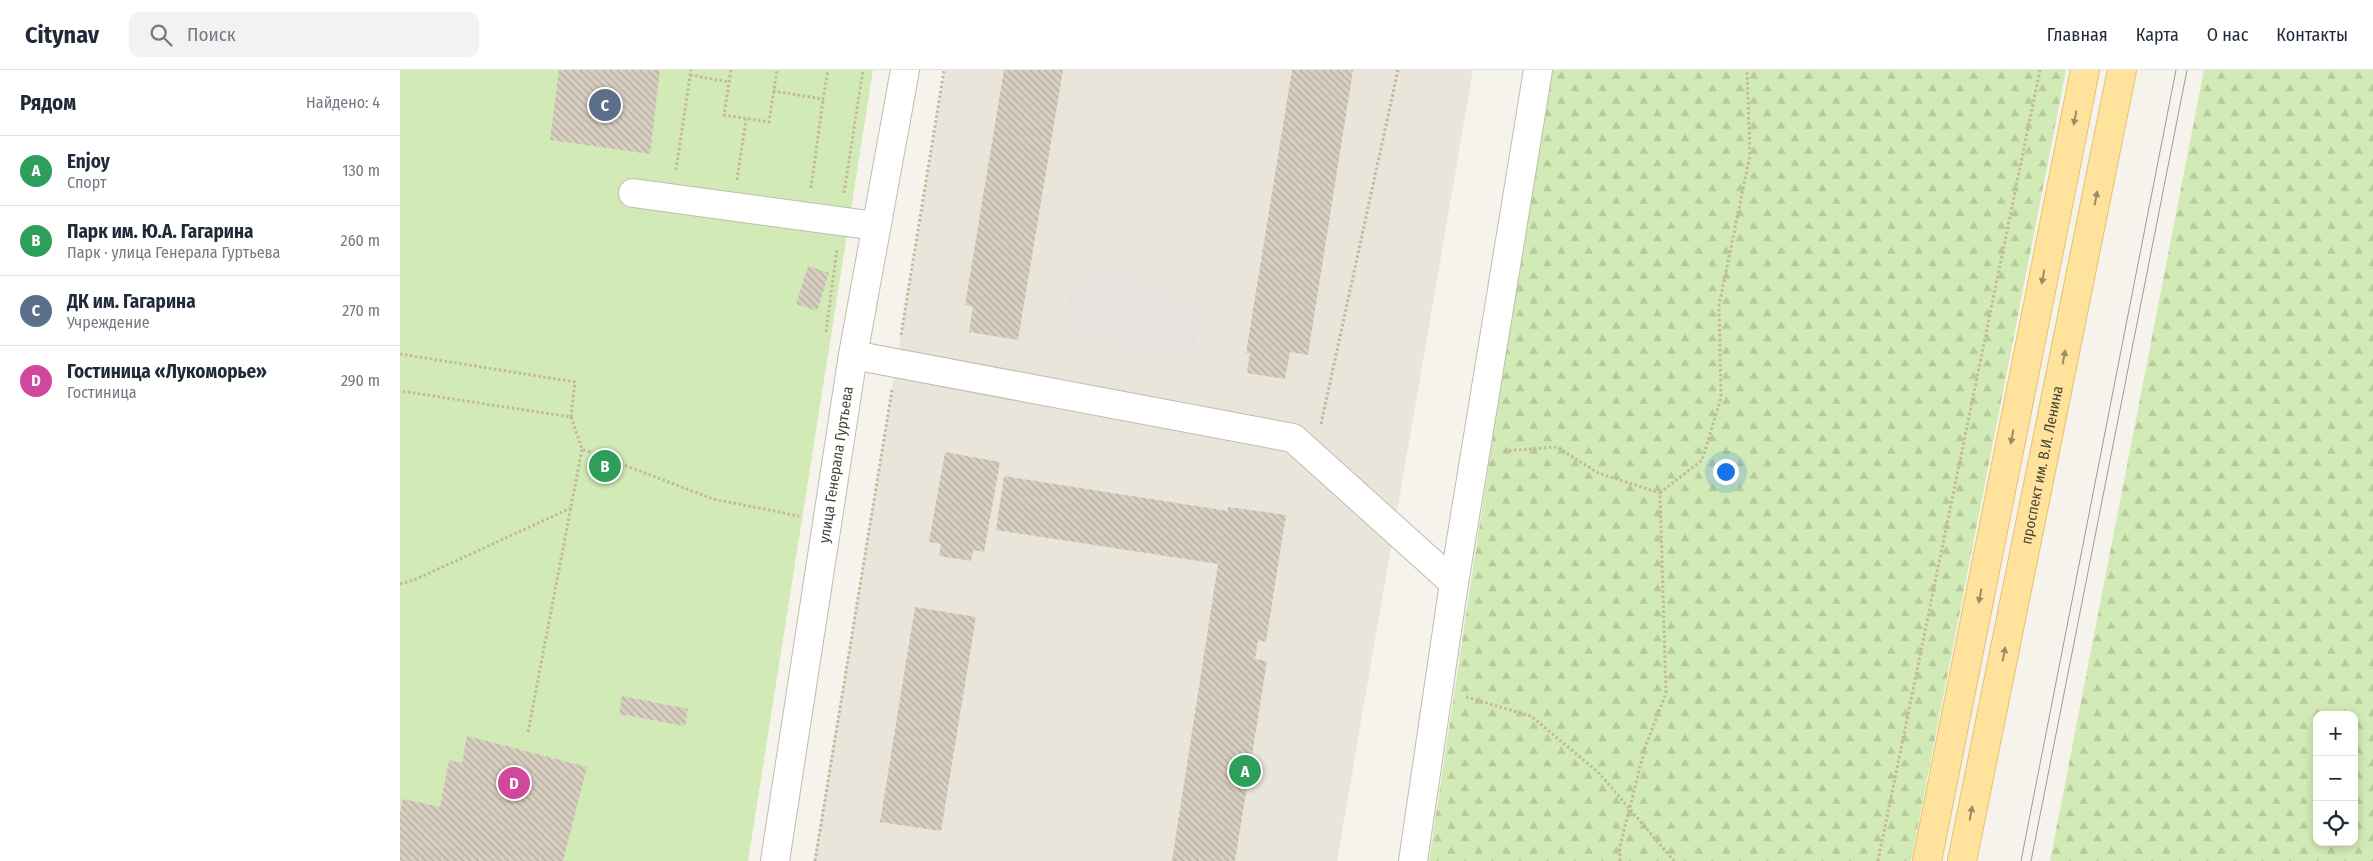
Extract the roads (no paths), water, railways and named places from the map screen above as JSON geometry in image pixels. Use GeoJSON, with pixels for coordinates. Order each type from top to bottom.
{"type":"FeatureCollection","features":[{"type":"Feature","properties":{"kind":"main road"},"geometry":{"type":"LineString","coordinates":[[1927,861],[2085,70]]}},
{"type":"Feature","properties":{"kind":"main road","name":"проспект им. В.И. Ленина"},"geometry":{"type":"LineString","coordinates":[[1962,861],[2122,70]]}},
{"type":"Feature","properties":{"kind":"street","name":"улица Генерала Гуртьева"},"geometry":{"type":"LineString","coordinates":[[775,861],[853,355],[905,70]]}},
{"type":"Feature","properties":{"kind":"street"},"geometry":{"type":"LineString","coordinates":[[1413,861],[1454,583],[1538,70]]}},
{"type":"Feature","properties":{"kind":"street"},"geometry":{"type":"LineString","coordinates":[[633,193],[876,226]]}},
{"type":"Feature","properties":{"kind":"street"},"geometry":{"type":"LineString","coordinates":[[853,355],[1293,438],[1454,583]]}},
{"type":"Feature","properties":{"kind":"tram line"},"geometry":{"type":"LineString","coordinates":[[2021,861],[2176,70]]}},
{"type":"Feature","properties":{"kind":"tram line"},"geometry":{"type":"LineString","coordinates":[[2031,861],[2187,70]]}},
{"type":"Feature","properties":{"kind":"place","name":"ДК им. Гагарина"},"geometry":{"type":"Point","coordinates":[605,105]}},
{"type":"Feature","properties":{"kind":"place","name":"Парк им. Ю.А. Гагарина"},"geometry":{"type":"Point","coordinates":[605,466]}},
{"type":"Feature","properties":{"kind":"place","name":"Enjoy"},"geometry":{"type":"Point","coordinates":[1245,771]}},
{"type":"Feature","properties":{"kind":"place","name":"Гостиница «Лукоморье»"},"geometry":{"type":"Point","coordinates":[514,783]}}]}
